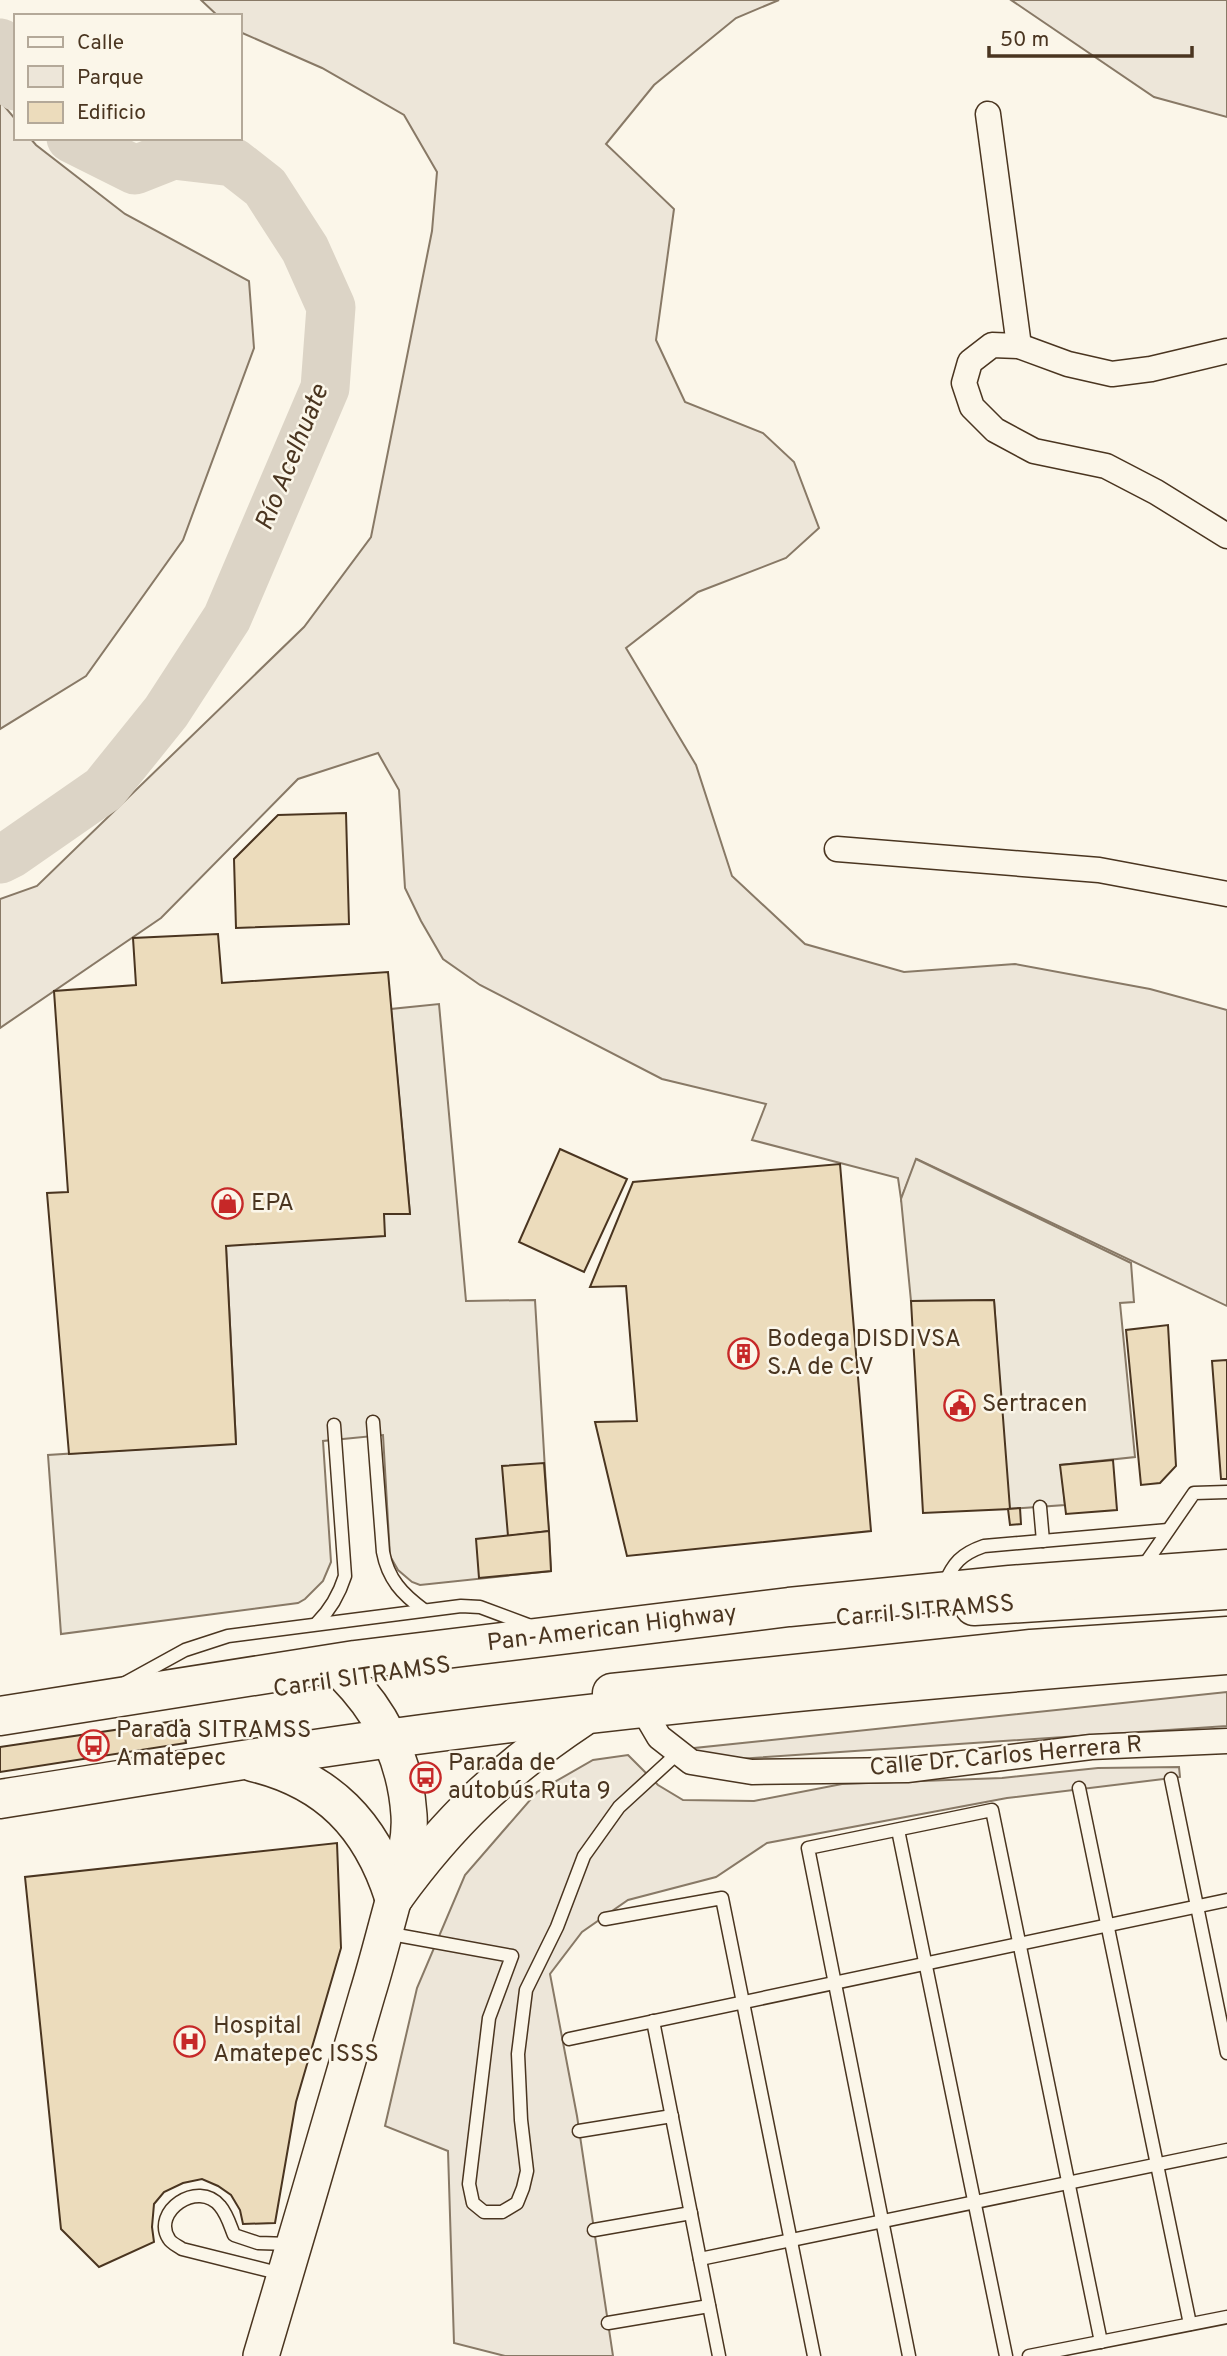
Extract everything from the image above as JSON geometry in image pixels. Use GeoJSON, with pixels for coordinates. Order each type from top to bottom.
{"type":"FeatureCollection","features":[{"type":"Feature","properties":{"kind":"main road","name":"Pan-American Highway"},"geometry":{"type":"LineString","coordinates":[[0,1716],[100,1698],[341,1671],[558,1636],[941,1591],[1227,1569]]}},
{"type":"Feature","properties":{"kind":"main road","name":"Carril SITRAMSS"},"geometry":{"type":"LineString","coordinates":[[0,1734],[341,1671],[942,1609],[1227,1590]]}},
{"type":"Feature","properties":{"kind":"main road","name":"Carril SITRAMSS"},"geometry":{"type":"LineString","coordinates":[[0,1781],[387,1729],[694,1683],[1031,1649],[1227,1636]]}},
{"type":"Feature","properties":{"kind":"main road"},"geometry":{"type":"LineString","coordinates":[[0,1799],[247,1760],[387,1729],[585,1715],[1009,1672],[1227,1655]]}},
{"type":"Feature","properties":{"kind":"main road"},"geometry":{"type":"LineString","coordinates":[[390,1915],[434,1845],[478,1797],[545,1742],[585,1715]]}},
{"type":"Feature","properties":{"kind":"main road"},"geometry":{"type":"LineString","coordinates":[[247,1760],[298,1777],[321,1790],[360,1826],[386,1872],[390,1915]]}},
{"type":"Feature","properties":{"kind":"street"},"geometry":{"type":"LineString","coordinates":[[988,114],[1019,346]]}},
{"type":"Feature","properties":{"kind":"street"},"geometry":{"type":"LineString","coordinates":[[1227,351],[1151,369],[1112,374],[1068,364],[1019,346],[992,345],[971,362],[964,383],[972,407],[995,430],[1034,451],[1106,466],[1156,492],[1227,536]]}},
{"type":"Feature","properties":{"kind":"street"},"geometry":{"type":"LineString","coordinates":[[836,849],[1100,870],[1227,894]]}},
{"type":"Feature","properties":{"kind":"street"},"geometry":{"type":"LineString","coordinates":[[261,2356],[405,1858],[409,1817],[405,1776],[387,1729],[341,1671]]}},
{"type":"Feature","properties":{"kind":"street","name":"Calle Dr. Carlos Herrera R"},"geometry":{"type":"LineString","coordinates":[[642,1709],[659,1737],[691,1762],[752,1772],[907,1770],[1091,1746],[1227,1741]]}},
{"type":"Feature","properties":{"kind":"lane"},"geometry":{"type":"LineString","coordinates":[[373,1422],[383,1552],[387,1571],[408,1598],[424,1611]]}},
{"type":"Feature","properties":{"kind":"lane"},"geometry":{"type":"LineString","coordinates":[[317,1623],[340,1594],[345,1576],[334,1424]]}},
{"type":"Feature","properties":{"kind":"lane"},"geometry":{"type":"LineString","coordinates":[[1137,1576],[1194,1493],[1227,1492]]}},
{"type":"Feature","properties":{"kind":"lane"},"geometry":{"type":"LineString","coordinates":[[1040,1507],[1043,1541]]}},
{"type":"Feature","properties":{"kind":"lane"},"geometry":{"type":"LineString","coordinates":[[941,1591],[951,1567],[959,1558],[969,1551],[985,1546],[1168,1531]]}},
{"type":"Feature","properties":{"kind":"lane"},"geometry":{"type":"LineString","coordinates":[[100,1698],[185,1650],[228,1636],[317,1623],[461,1606],[480,1607],[558,1636]]}},
{"type":"Feature","properties":{"kind":"lane"},"geometry":{"type":"LineString","coordinates":[[390,1915],[512,1956],[489,2018],[469,2184],[473,2203],[484,2212],[502,2212],[516,2203],[527,2171],[518,2054],[526,1990],[557,1927],[584,1856],[619,1807],[679,1752]]}},
{"type":"Feature","properties":{"kind":"lane"},"geometry":{"type":"LineString","coordinates":[[1171,1779],[1227,2053]]}},
{"type":"Feature","properties":{"kind":"lane"},"geometry":{"type":"LineString","coordinates":[[1079,1788],[1190,2324]]}},
{"type":"Feature","properties":{"kind":"lane"},"geometry":{"type":"LineString","coordinates":[[909,2356],[808,1847],[992,1810],[1101,2342]]}},
{"type":"Feature","properties":{"kind":"lane"},"geometry":{"type":"LineString","coordinates":[[898,1830],[1006,2356]]}},
{"type":"Feature","properties":{"kind":"lane"},"geometry":{"type":"LineString","coordinates":[[605,1919],[722,1898],[814,2356]]}},
{"type":"Feature","properties":{"kind":"lane"},"geometry":{"type":"LineString","coordinates":[[569,2039],[1227,1900]]}},
{"type":"Feature","properties":{"kind":"lane"},"geometry":{"type":"LineString","coordinates":[[653,2021],[719,2356]]}},
{"type":"Feature","properties":{"kind":"lane"},"geometry":{"type":"LineString","coordinates":[[579,2131],[672,2116]]}},
{"type":"Feature","properties":{"kind":"lane"},"geometry":{"type":"LineString","coordinates":[[700,2259],[1227,2150]]}},
{"type":"Feature","properties":{"kind":"lane"},"geometry":{"type":"LineString","coordinates":[[191,2196],[207,2197],[218,2203],[234,2235],[258,2243],[289,2260],[182,2249],[169,2240],[166,2228],[170,2212],[178,2202],[191,2196]]}},
{"type":"Feature","properties":{"kind":"lane"},"geometry":{"type":"LineString","coordinates":[[594,2230],[691,2213]]}},
{"type":"Feature","properties":{"kind":"lane"},"geometry":{"type":"LineString","coordinates":[[608,2323],[709,2306]]}},
{"type":"Feature","properties":{"kind":"lane"},"geometry":{"type":"LineString","coordinates":[[1030,2356],[1059,2353],[1227,2317]]}},
{"type":"Feature","properties":{"kind":"green space"},"geometry":{"type":"Polygon","coordinates":[[[201,0],[779,0],[736,18],[654,85],[606,144],[674,209],[656,340],[685,402],[763,433],[794,462],[819,528],[786,558],[698,592],[626,648],[696,765],[732,876],[805,944],[904,972],[1015,964],[1150,989],[1227,1010],[1227,1306],[917,1159],[901,1199],[898,1178],[752,1140],[766,1104],[662,1079],[480,985],[443,959],[405,888],[399,790],[378,753],[298,779],[161,918],[0,1028],[0,899],[37,886],[304,627],[371,537],[432,231],[437,172],[404,115],[322,68],[242,33],[242,14],[216,14],[201,0]]]}},
{"type":"Feature","properties":{"kind":"green space"},"geometry":{"type":"Polygon","coordinates":[[[1011,0],[1227,0],[1227,117],[1154,97],[1011,0]]]}},
{"type":"Feature","properties":{"kind":"green space"},"geometry":{"type":"Polygon","coordinates":[[[0,101],[14,118],[14,140],[32,140],[125,214],[249,281],[254,348],[183,540],[86,676],[0,729],[0,101]]]}},
{"type":"Feature","properties":{"kind":"green space"},"geometry":{"type":"Polygon","coordinates":[[[1227,1692],[1227,1726],[708,1761],[685,1749],[1227,1692]]]}},
{"type":"Feature","properties":{"kind":"green space"},"geometry":{"type":"Polygon","coordinates":[[[628,1755],[658,1785],[683,1800],[754,1801],[842,1784],[1002,1778],[1098,1768],[1179,1767],[1180,1777],[1007,1798],[767,1843],[716,1877],[628,1900],[582,1932],[550,1974],[577,2116],[613,2356],[505,2356],[454,2343],[448,2151],[385,2126],[417,1988],[465,1875],[537,1792],[593,1760],[628,1755]]]}},
{"type":"Feature","properties":{"kind":"shaded area"},"geometry":{"type":"Polygon","coordinates":[[[439,1004],[466,1301],[535,1300],[551,1571],[420,1585],[412,1582],[398,1570],[390,1556],[383,1435],[323,1441],[331,1562],[323,1581],[305,1599],[298,1603],[61,1634],[48,1455],[236,1443],[226,1246],[384,1214],[410,1214],[391,1009],[439,1004]]]}},
{"type":"Feature","properties":{"kind":"shaded area"},"geometry":{"type":"Polygon","coordinates":[[[916,1159],[1131,1263],[1134,1302],[1120,1303],[1135,1457],[1061,1465],[1065,1505],[1008,1509],[994,1300],[911,1301],[901,1199],[916,1159]]]}},
{"type":"Feature","properties":{"kind":"building"},"geometry":{"type":"Polygon","coordinates":[[[346,813],[349,924],[236,928],[234,859],[278,815],[346,813]]]}},
{"type":"Feature","properties":{"kind":"building","name":"EPA"},"geometry":{"type":"Polygon","coordinates":[[[218,934],[222,983],[388,972],[410,1214],[384,1214],[385,1236],[226,1246],[236,1444],[69,1454],[47,1193],[68,1192],[54,991],[136,985],[133,938],[218,934]]]}},
{"type":"Feature","properties":{"kind":"building"},"geometry":{"type":"Polygon","coordinates":[[[560,1149],[627,1179],[584,1272],[519,1242],[560,1149]]]}},
{"type":"Feature","properties":{"kind":"building","name":"Bodega DISDIVSA S.A de C.V"},"geometry":{"type":"Polygon","coordinates":[[[840,1164],[871,1531],[627,1556],[595,1422],[637,1421],[626,1286],[590,1287],[633,1182],[840,1164]]]}},
{"type":"Feature","properties":{"kind":"building","name":"Sertracen"},"geometry":{"type":"Polygon","coordinates":[[[994,1300],[1010,1509],[923,1513],[911,1301],[994,1300]]]}},
{"type":"Feature","properties":{"kind":"building"},"geometry":{"type":"Polygon","coordinates":[[[1168,1325],[1176,1466],[1160,1483],[1141,1485],[1126,1330],[1168,1325]]]}},
{"type":"Feature","properties":{"kind":"building"},"geometry":{"type":"Polygon","coordinates":[[[1227,1360],[1227,1479],[1221,1479],[1212,1361],[1227,1360]]]}},
{"type":"Feature","properties":{"kind":"building"},"geometry":{"type":"Polygon","coordinates":[[[1113,1460],[1117,1510],[1066,1514],[1060,1465],[1113,1460]]]}},
{"type":"Feature","properties":{"kind":"building"},"geometry":{"type":"Polygon","coordinates":[[[544,1463],[549,1531],[508,1536],[502,1466],[544,1463]]]}},
{"type":"Feature","properties":{"kind":"building"},"geometry":{"type":"Polygon","coordinates":[[[1020,1508],[1021,1524],[1010,1525],[1008,1509],[1020,1508]]]}},
{"type":"Feature","properties":{"kind":"building"},"geometry":{"type":"Polygon","coordinates":[[[549,1531],[551,1571],[479,1578],[476,1539],[549,1531]]]}},
{"type":"Feature","properties":{"kind":"building","name":"Parada SITRAMSS Amatepec"},"geometry":{"type":"Polygon","coordinates":[[[182,1720],[186,1743],[0,1772],[0,1747],[182,1720]]]}},
{"type":"Feature","properties":{"kind":"building","name":"Hospital Amatepec ISSS"},"geometry":{"type":"Polygon","coordinates":[[[337,1843],[341,1948],[296,2102],[275,2223],[243,2224],[240,2210],[231,2195],[218,2186],[202,2179],[183,2183],[164,2192],[154,2204],[154,2242],[99,2267],[61,2229],[25,1877],[337,1843]]]}},
{"type":"Feature","properties":{"kind":"waterway","name":"Río Acelhuate"},"geometry":{"type":"LineString","coordinates":[[0,43],[14,84]]}},
{"type":"Feature","properties":{"kind":"waterway","name":"Río Acelhuate"},"geometry":{"type":"LineString","coordinates":[[0,859],[104,789],[166,712],[227,618],[325,388],[331,307],[305,249],[265,187],[233,162],[173,155],[135,170],[75,140]]}},
{"type":"Feature","properties":{"kind":"place","name":"EPA"},"geometry":{"type":"Point","coordinates":[228,1204]}},
{"type":"Feature","properties":{"kind":"place","name":"Bodega DISDIVSA S.A de C.V"},"geometry":{"type":"Point","coordinates":[744,1354]}},
{"type":"Feature","properties":{"kind":"place","name":"Sertracen"},"geometry":{"type":"Point","coordinates":[959,1405]}},
{"type":"Feature","properties":{"kind":"place","name":"Parada SITRAMSS Amatepec"},"geometry":{"type":"Point","coordinates":[93,1745]}},
{"type":"Feature","properties":{"kind":"place","name":"Parada de autobús Ruta 9"},"geometry":{"type":"Point","coordinates":[425,1778]}},
{"type":"Feature","properties":{"kind":"place","name":"Hospital Amatepec ISSS"},"geometry":{"type":"Point","coordinates":[190,2041]}}]}
